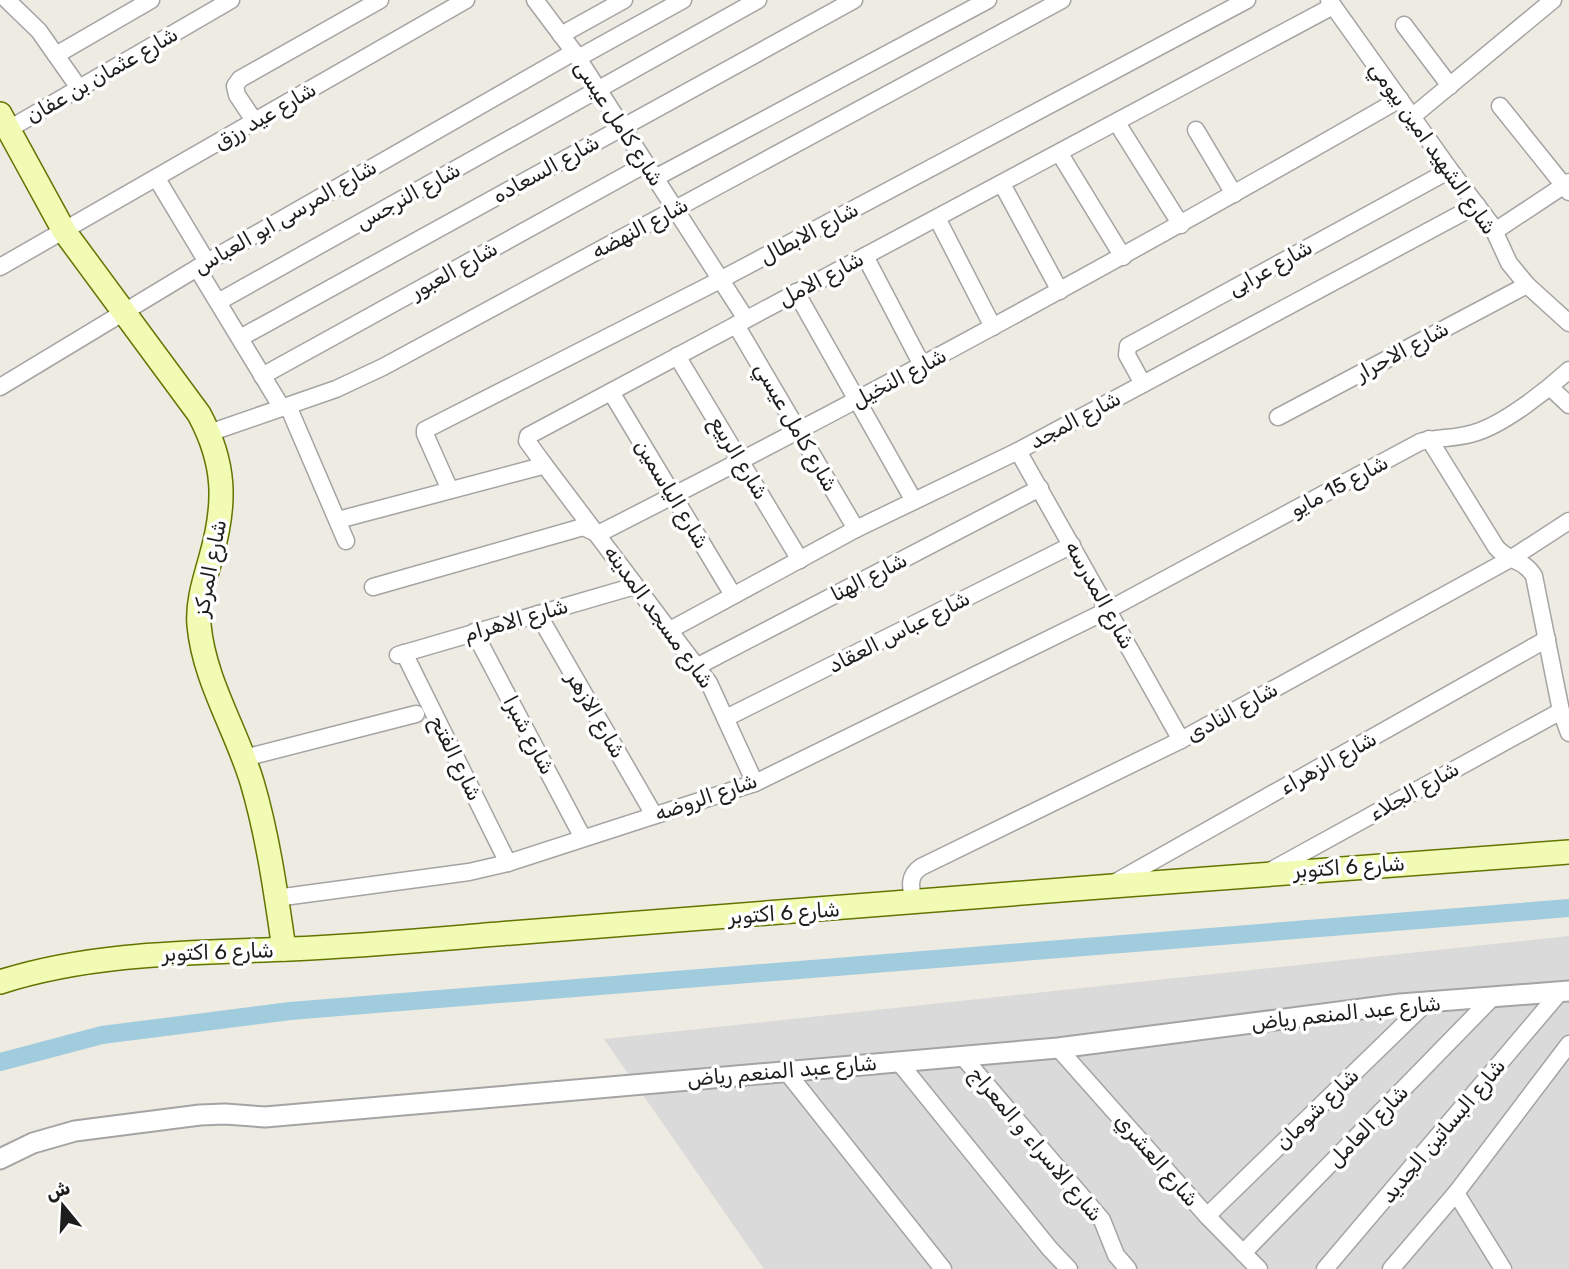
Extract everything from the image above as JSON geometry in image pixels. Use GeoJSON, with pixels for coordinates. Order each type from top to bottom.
{"type":"FeatureCollection","features":[{"type":"Feature","properties":{"kind":"main road","name":"شارع المركز"},"geometry":{"type":"LineString","coordinates":[[5,121],[64,231],[199,414],[209,433],[222,479],[222,503],[219,531],[200,600],[201,643],[206,664],[244,758],[258,806],[284,949]]}},
{"type":"Feature","properties":{"kind":"main road","name":"شارع 6 اكتوبر"},"geometry":{"type":"LineString","coordinates":[[0,982],[79,962],[138,955],[284,949],[914,903],[1268,872],[1569,852]]}},
{"type":"Feature","properties":{"kind":"street"},"geometry":{"type":"LineString","coordinates":[[12,4],[31,0]]}},
{"type":"Feature","properties":{"kind":"street"},"geometry":{"type":"LineString","coordinates":[[56,55],[151,0]]}},
{"type":"Feature","properties":{"kind":"street","name":"شارع عثمان بن عفان"},"geometry":{"type":"LineString","coordinates":[[5,121],[79,88],[232,0]]}},
{"type":"Feature","properties":{"kind":"street"},"geometry":{"type":"LineString","coordinates":[[255,122],[237,95],[235,86],[240,79],[380,0]]}},
{"type":"Feature","properties":{"kind":"street","name":"شارع عيد رزق"},"geometry":{"type":"LineString","coordinates":[[0,267],[466,0]]}},
{"type":"Feature","properties":{"kind":"street","name":"شارع كامل عيسى"},"geometry":{"type":"LineString","coordinates":[[535,0],[576,55],[675,209],[720,280],[741,322]]}},
{"type":"Feature","properties":{"kind":"street"},"geometry":{"type":"LineString","coordinates":[[561,36],[624,0]]}},
{"type":"Feature","properties":{"kind":"street","name":"شارع المرسى ابو العباس"},"geometry":{"type":"LineString","coordinates":[[0,387],[202,265],[576,55],[683,0]]}},
{"type":"Feature","properties":{"kind":"street","name":"شارع النرجس"},"geometry":{"type":"LineString","coordinates":[[218,302],[758,0]]}},
{"type":"Feature","properties":{"kind":"street","name":"شارع السعاده"},"geometry":{"type":"LineString","coordinates":[[240,338],[854,0]]}},
{"type":"Feature","properties":{"kind":"street","name":"شارع العبور"},"geometry":{"type":"LineString","coordinates":[[262,376],[650,171],[988,0]]}},
{"type":"Feature","properties":{"kind":"street","name":"شارع النهضه"},"geometry":{"type":"LineString","coordinates":[[209,433],[336,388],[383,367],[1062,0]]}},
{"type":"Feature","properties":{"kind":"street","name":"شارع الابطال"},"geometry":{"type":"LineString","coordinates":[[450,490],[425,430],[720,280],[1247,0]]}},
{"type":"Feature","properties":{"kind":"street"},"geometry":{"type":"LineString","coordinates":[[1413,116],[1553,0]]}},
{"type":"Feature","properties":{"kind":"street","name":"شارع الشهيد امين بيومي"},"geometry":{"type":"LineString","coordinates":[[1331,3],[1495,231],[1509,263],[1527,285],[1569,323]]}},
{"type":"Feature","properties":{"kind":"street","name":"شارع الامل"},"geometry":{"type":"LineString","coordinates":[[543,463],[528,443],[527,437],[1060,154],[1331,3]]}},
{"type":"Feature","properties":{"kind":"street"},"geometry":{"type":"LineString","coordinates":[[12,4],[39,31],[79,88]]}},
{"type":"Feature","properties":{"kind":"street"},"geometry":{"type":"LineString","coordinates":[[1404,25],[1450,86]]}},
{"type":"Feature","properties":{"kind":"street","name":"شارع النخيل"},"geometry":{"type":"LineString","coordinates":[[598,534],[741,462],[1123,257],[1400,99]]}},
{"type":"Feature","properties":{"kind":"street"},"geometry":{"type":"LineString","coordinates":[[1495,231],[1567,186],[1500,106]]}},
{"type":"Feature","properties":{"kind":"street"},"geometry":{"type":"LineString","coordinates":[[1117,123],[1181,225]]}},
{"type":"Feature","properties":{"kind":"street"},"geometry":{"type":"LineString","coordinates":[[1196,130],[1234,194]]}},
{"type":"Feature","properties":{"kind":"street"},"geometry":{"type":"LineString","coordinates":[[1060,154],[1123,257]]}},
{"type":"Feature","properties":{"kind":"street","name":"شارع عرابى"},"geometry":{"type":"LineString","coordinates":[[1143,384],[1127,355],[1128,346],[1450,170]]}},
{"type":"Feature","properties":{"kind":"street"},"geometry":{"type":"LineString","coordinates":[[157,179],[202,265],[218,302],[262,376],[285,407],[346,541]]}},
{"type":"Feature","properties":{"kind":"street"},"geometry":{"type":"LineString","coordinates":[[1002,184],[1060,291]]}},
{"type":"Feature","properties":{"kind":"street","name":"شارع المجد"},"geometry":{"type":"LineString","coordinates":[[670,630],[856,529],[1018,451],[1477,205]]}},
{"type":"Feature","properties":{"kind":"street"},"geometry":{"type":"LineString","coordinates":[[937,218],[993,327]]}},
{"type":"Feature","properties":{"kind":"street"},"geometry":{"type":"LineString","coordinates":[[865,256],[922,365]]}},
{"type":"Feature","properties":{"kind":"street","name":"شارع الاحرار"},"geometry":{"type":"LineString","coordinates":[[1278,417],[1527,285]]}},
{"type":"Feature","properties":{"kind":"street"},"geometry":{"type":"LineString","coordinates":[[796,292],[914,501]]}},
{"type":"Feature","properties":{"kind":"street","name":"شارع كامل عيسي"},"geometry":{"type":"LineString","coordinates":[[741,322],[799,431],[856,529]]}},
{"type":"Feature","properties":{"kind":"street","name":"شارع الربيع"},"geometry":{"type":"LineString","coordinates":[[677,356],[800,559]]}},
{"type":"Feature","properties":{"kind":"street","name":"شارع 15 مايو"},"geometry":{"type":"LineString","coordinates":[[1108,610],[1420,442],[1458,437],[1489,428],[1550,387],[1569,370]]}},
{"type":"Feature","properties":{"kind":"street"},"geometry":{"type":"LineString","coordinates":[[1550,387],[1569,405]]}},
{"type":"Feature","properties":{"kind":"street","name":"شارع الياسمين"},"geometry":{"type":"LineString","coordinates":[[611,392],[733,596]]}},
{"type":"Feature","properties":{"kind":"street"},"geometry":{"type":"LineString","coordinates":[[1429,439],[1500,553],[1521,562],[1534,576],[1561,711],[1569,733]]}},
{"type":"Feature","properties":{"kind":"street","name":"شارع المدرسه"},"geometry":{"type":"LineString","coordinates":[[1018,451],[1181,740]]}},
{"type":"Feature","properties":{"kind":"street"},"geometry":{"type":"LineString","coordinates":[[338,520],[542,466],[543,463]]}},
{"type":"Feature","properties":{"kind":"street","name":"شارع مسجد المدينه"},"geometry":{"type":"LineString","coordinates":[[543,463],[698,666],[709,683],[755,783]]}},
{"type":"Feature","properties":{"kind":"street","name":"شارع الهنا"},"geometry":{"type":"LineString","coordinates":[[698,666],[1040,488]]}},
{"type":"Feature","properties":{"kind":"street","name":"شارع النادى"},"geometry":{"type":"LineString","coordinates":[[914,903],[910,884],[916,869],[1181,740],[1512,558],[1569,521]]}},
{"type":"Feature","properties":{"kind":"street"},"geometry":{"type":"LineString","coordinates":[[373,587],[583,527],[598,534]]}},
{"type":"Feature","properties":{"kind":"street","name":"شارع عباس العقاد"},"geometry":{"type":"LineString","coordinates":[[726,718],[1072,545]]}},
{"type":"Feature","properties":{"kind":"street","name":"شارع الاهرام"},"geometry":{"type":"LineString","coordinates":[[401,654],[635,586]]}},
{"type":"Feature","properties":{"kind":"street","name":"شارع الروضه"},"geometry":{"type":"LineString","coordinates":[[276,898],[469,872],[508,863],[755,783],[1108,610]]}},
{"type":"Feature","properties":{"kind":"street","name":"شارع الازهر"},"geometry":{"type":"LineString","coordinates":[[538,614],[654,815]]}},
{"type":"Feature","properties":{"kind":"street","name":"شارع شبرا"},"geometry":{"type":"LineString","coordinates":[[474,632],[583,838]]}},
{"type":"Feature","properties":{"kind":"street","name":"شارع الزهراء"},"geometry":{"type":"LineString","coordinates":[[1109,886],[1547,639]]}},
{"type":"Feature","properties":{"kind":"street","name":"شارع الفتح"},"geometry":{"type":"LineString","coordinates":[[401,654],[508,863]]}},
{"type":"Feature","properties":{"kind":"street","name":"شارع الجلاء"},"geometry":{"type":"LineString","coordinates":[[1268,872],[1561,711]]}},
{"type":"Feature","properties":{"kind":"street"},"geometry":{"type":"LineString","coordinates":[[244,758],[416,713]]}},
{"type":"Feature","properties":{"kind":"street","name":"شارع عبد المنعم رياض"},"geometry":{"type":"LineString","coordinates":[[0,1159],[33,1143],[75,1131],[200,1115],[265,1117],[963,1057],[1058,1048],[1427,1002],[1565,992]]}},
{"type":"Feature","properties":{"kind":"street","name":"شارع البساتين الجديد"},"geometry":{"type":"LineString","coordinates":[[1325,1269],[1565,992]]}},
{"type":"Feature","properties":{"kind":"street","name":"شارع العامل"},"geometry":{"type":"LineString","coordinates":[[1243,1253],[1492,998]]}},
{"type":"Feature","properties":{"kind":"street","name":"شارع شومان"},"geometry":{"type":"LineString","coordinates":[[1207,1216],[1427,1002]]}},
{"type":"Feature","properties":{"kind":"street"},"geometry":{"type":"LineString","coordinates":[[1391,1269],[1456,1193],[1569,1044]]}},
{"type":"Feature","properties":{"kind":"street","name":"شارع العشري"},"geometry":{"type":"LineString","coordinates":[[1058,1048],[1207,1216],[1259,1269]]}},
{"type":"Feature","properties":{"kind":"street","name":"شارع الاسراء و المعراج"},"geometry":{"type":"LineString","coordinates":[[963,1057],[1102,1220],[1116,1255],[1128,1269]]}},
{"type":"Feature","properties":{"kind":"street"},"geometry":{"type":"LineString","coordinates":[[898,1061],[1063,1263],[1044,1269]]}},
{"type":"Feature","properties":{"kind":"street"},"geometry":{"type":"LineString","coordinates":[[786,1071],[943,1269]]}},
{"type":"Feature","properties":{"kind":"street"},"geometry":{"type":"LineString","coordinates":[[1456,1193],[1503,1269]]}},
{"type":"Feature","properties":{"kind":"shaded area"},"geometry":{"type":"Polygon","coordinates":[[[1569,936],[1569,1269],[764,1269],[604,1039],[1569,936]]]}},
{"type":"Feature","properties":{"kind":"waterway"},"geometry":{"type":"LineString","coordinates":[[0,1062],[102,1035],[290,1011],[1569,908]]}}]}
